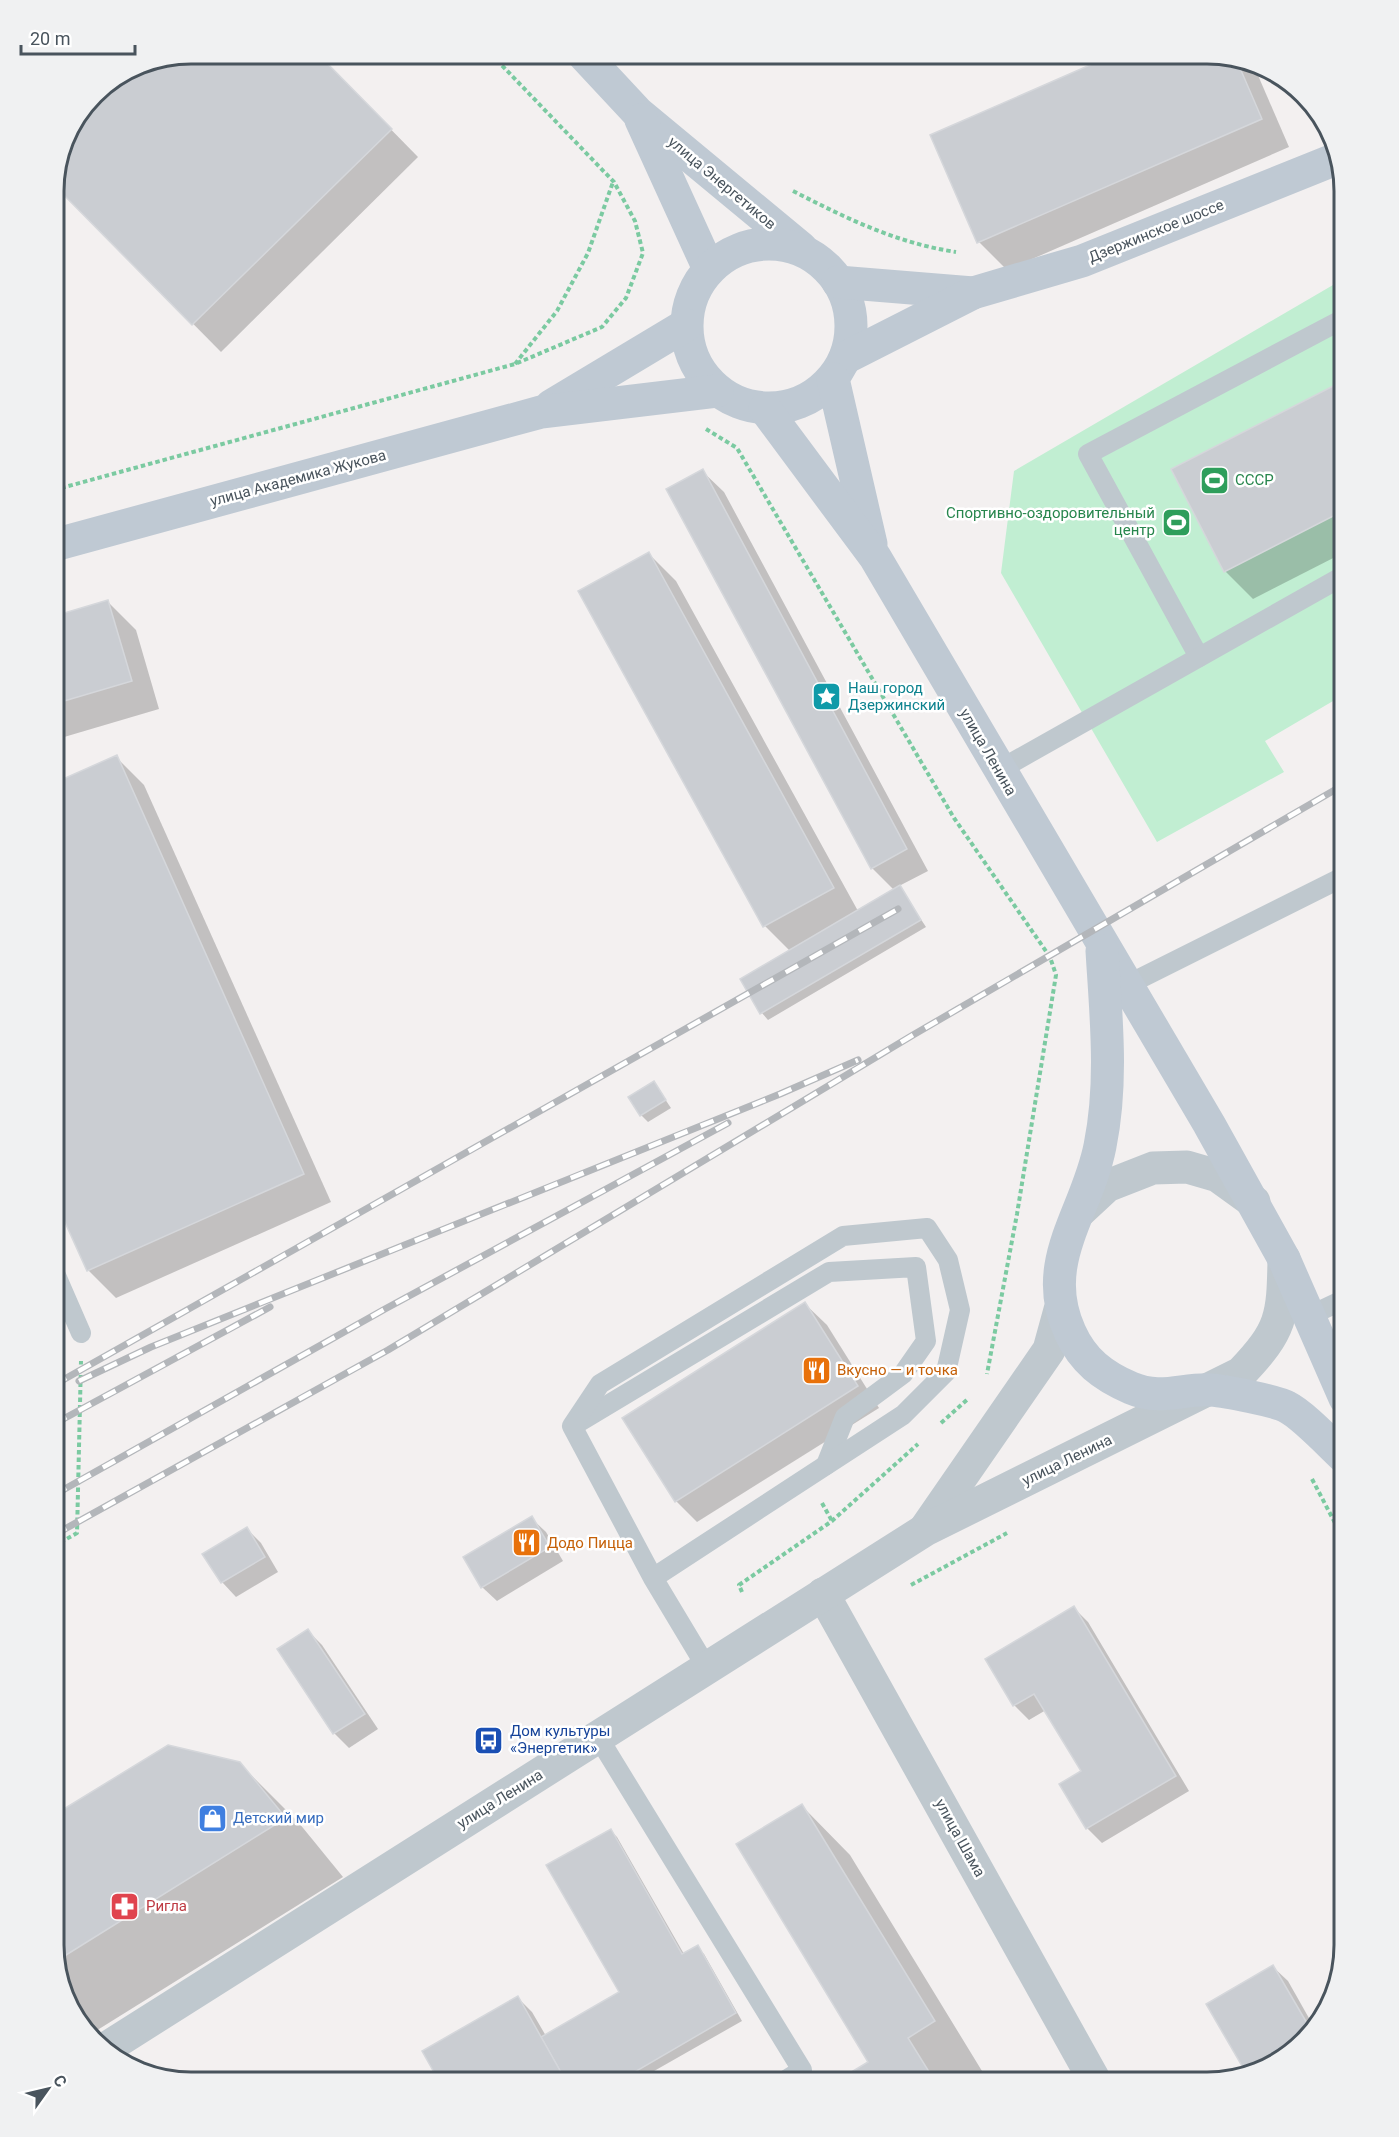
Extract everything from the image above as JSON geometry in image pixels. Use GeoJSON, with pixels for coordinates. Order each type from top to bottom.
{"type":"FeatureCollection","features":[{"type":"Feature","properties":{"kind":"main road","name":"улица Энергетиков"},"geometry":{"type":"LineString","coordinates":[[594,65],[638,113],[806,253]]}},
{"type":"Feature","properties":{"kind":"main road","name":"улица Энергетиков"},"geometry":{"type":"LineString","coordinates":[[638,113],[709,269]]}},
{"type":"Feature","properties":{"kind":"main road","name":"Дзержинское шоссе"},"geometry":{"type":"LineString","coordinates":[[839,368],[973,293],[1082,261],[1330,161]]}},
{"type":"Feature","properties":{"kind":"main road"},"geometry":{"type":"LineString","coordinates":[[755,245],[786,246],[806,253],[824,265],[838,282],[847,300],[851,319],[850,339],[839,368],[814,396],[790,406],[765,409],[748,407],[717,391],[700,373],[689,350],[686,325],[689,305],[697,285],[709,269],[725,256],[755,245]]}},
{"type":"Feature","properties":{"kind":"main road","name":"Дзержинское шоссе"},"geometry":{"type":"LineString","coordinates":[[838,282],[973,293]]}},
{"type":"Feature","properties":{"kind":"main road","name":"улица Академика Жукова"},"geometry":{"type":"LineString","coordinates":[[541,412],[686,325]]}},
{"type":"Feature","properties":{"kind":"main road","name":"улица Ленина"},"geometry":{"type":"LineString","coordinates":[[839,368],[875,557]]}},
{"type":"Feature","properties":{"kind":"main road","name":"улица Академика Жукова"},"geometry":{"type":"LineString","coordinates":[[65,542],[541,412],[717,391]]}},
{"type":"Feature","properties":{"kind":"main road","name":"улица Ленина"},"geometry":{"type":"LineString","coordinates":[[765,409],[875,557],[1254,1202],[1284,1259]]}},
{"type":"Feature","properties":{"kind":"main road","name":"улица Ленина"},"geometry":{"type":"LineString","coordinates":[[1102,946],[1108,1089],[1100,1147],[1080,1212],[1068,1237],[1058,1273],[1060,1310],[1077,1347],[1101,1374],[1134,1390],[1164,1396],[1210,1390]]}},
{"type":"Feature","properties":{"kind":"main road"},"geometry":{"type":"LineString","coordinates":[[1284,1259],[1334,1372]]}},
{"type":"Feature","properties":{"kind":"main road"},"geometry":{"type":"LineString","coordinates":[[1210,1390],[1287,1407],[1334,1448]]}},
{"type":"Feature","properties":{"kind":"street","name":"улица Ленина"},"geometry":{"type":"LineString","coordinates":[[1080,1212],[1107,1186],[1153,1167],[1187,1167],[1218,1176],[1254,1202]]}},
{"type":"Feature","properties":{"kind":"street","name":"улица Ленина"},"geometry":{"type":"LineString","coordinates":[[112,2044],[925,1530],[1241,1373],[1268,1344],[1283,1307],[1284,1259]]}},
{"type":"Feature","properties":{"kind":"street","name":"улица Ленина"},"geometry":{"type":"LineString","coordinates":[[925,1530],[1049,1350],[1060,1310]]}},
{"type":"Feature","properties":{"kind":"street","name":"улица Шама"},"geometry":{"type":"LineString","coordinates":[[822,1594],[1090,2072]]}},
{"type":"Feature","properties":{"kind":"lane"},"geometry":{"type":"LineString","coordinates":[[1199,657],[1088,454],[1334,324]]}},
{"type":"Feature","properties":{"kind":"lane"},"geometry":{"type":"LineString","coordinates":[[999,770],[1334,581]]}},
{"type":"Feature","properties":{"kind":"lane"},"geometry":{"type":"LineString","coordinates":[[1125,986],[1334,882]]}},
{"type":"Feature","properties":{"kind":"lane"},"geometry":{"type":"LineString","coordinates":[[572,1426],[600,1384],[843,1236],[927,1228],[948,1260],[960,1310],[946,1372],[903,1415],[652,1578]]}},
{"type":"Feature","properties":{"kind":"lane"},"geometry":{"type":"LineString","coordinates":[[572,1426],[829,1272],[916,1267],[926,1341],[903,1374],[845,1417],[826,1465]]}},
{"type":"Feature","properties":{"kind":"lane"},"geometry":{"type":"LineString","coordinates":[[64,1295],[81,1333]]}},
{"type":"Feature","properties":{"kind":"lane"},"geometry":{"type":"LineString","coordinates":[[1309,1316],[1334,1304]]}},
{"type":"Feature","properties":{"kind":"lane"},"geometry":{"type":"LineString","coordinates":[[572,1426],[652,1578],[708,1668]]}},
{"type":"Feature","properties":{"kind":"lane"},"geometry":{"type":"LineString","coordinates":[[598,1737],[802,2070],[799,2072]]}},
{"type":"Feature","properties":{"kind":"path"},"geometry":{"type":"LineString","coordinates":[[65,487],[515,364],[602,327],[626,298],[643,253],[635,221],[614,182],[502,65]]}},
{"type":"Feature","properties":{"kind":"path"},"geometry":{"type":"LineString","coordinates":[[515,364],[557,310],[588,253],[614,182]]}},
{"type":"Feature","properties":{"kind":"path"},"geometry":{"type":"LineString","coordinates":[[787,189],[861,226],[923,247],[957,253]]}},
{"type":"Feature","properties":{"kind":"path"},"geometry":{"type":"LineString","coordinates":[[695,428],[705,428],[736,448],[954,818],[1050,957],[1056,975],[1017,1214],[986,1383]]}},
{"type":"Feature","properties":{"kind":"path"},"geometry":{"type":"LineString","coordinates":[[64,1540],[77,1533],[81,1333]]}},
{"type":"Feature","properties":{"kind":"path"},"geometry":{"type":"LineString","coordinates":[[934,1429],[977,1390]]}},
{"type":"Feature","properties":{"kind":"path"},"geometry":{"type":"LineString","coordinates":[[742,1592],[739,1585],[832,1521],[926,1436]]}},
{"type":"Feature","properties":{"kind":"path"},"geometry":{"type":"LineString","coordinates":[[1306,1468],[1334,1521]]}},
{"type":"Feature","properties":{"kind":"path"},"geometry":{"type":"LineString","coordinates":[[910,1586],[1015,1528]]}},
{"type":"Feature","properties":{"kind":"green space","name":"Спортивно-оздоровительный центр"},"geometry":{"type":"Polygon","coordinates":[[[1334,284],[1334,700],[1265,741],[1284,772],[1157,842],[1001,573],[1014,471],[1334,284]]]}},
{"type":"Feature","properties":{"kind":"building"},"geometry":{"type":"Polygon","coordinates":[[[183,65],[329,65],[392,129],[192,325],[65,196],[66,175],[74,143],[91,114],[114,91],[143,74],[159,69],[183,65]]]}},
{"type":"Feature","properties":{"kind":"building"},"geometry":{"type":"Polygon","coordinates":[[[1090,65],[1216,65],[1241,69],[1262,119],[977,243],[930,135],[1090,65]]]}},
{"type":"Feature","properties":{"kind":"building"},"geometry":{"type":"Polygon","coordinates":[[[1334,386],[1334,516],[1224,572],[1171,469],[1334,386]]]}},
{"type":"Feature","properties":{"kind":"building"},"geometry":{"type":"Polygon","coordinates":[[[703,469],[907,849],[871,869],[666,489],[703,469]]]}},
{"type":"Feature","properties":{"kind":"building"},"geometry":{"type":"Polygon","coordinates":[[[649,552],[834,888],[763,927],[578,591],[649,552]]]}},
{"type":"Feature","properties":{"kind":"building"},"geometry":{"type":"Polygon","coordinates":[[[108,600],[132,681],[65,701],[65,613],[108,600]]]}},
{"type":"Feature","properties":{"kind":"building"},"geometry":{"type":"Polygon","coordinates":[[[117,755],[304,1174],[87,1271],[64,1221],[65,778],[117,755]]]}},
{"type":"Feature","properties":{"kind":"building"},"geometry":{"type":"Polygon","coordinates":[[[900,885],[921,920],[760,1014],[740,979],[900,885]]]}},
{"type":"Feature","properties":{"kind":"building"},"geometry":{"type":"Polygon","coordinates":[[[654,1081],[666,1100],[640,1116],[628,1097],[654,1081]]]}},
{"type":"Feature","properties":{"kind":"building"},"geometry":{"type":"Polygon","coordinates":[[[805,1302],[858,1386],[675,1502],[622,1418],[805,1302]]]}},
{"type":"Feature","properties":{"kind":"building"},"geometry":{"type":"Polygon","coordinates":[[[532,1516],[550,1547],[481,1588],[463,1557],[532,1516]]]}},
{"type":"Feature","properties":{"kind":"building"},"geometry":{"type":"Polygon","coordinates":[[[247,1527],[265,1557],[221,1583],[202,1554],[247,1527]]]}},
{"type":"Feature","properties":{"kind":"building"},"geometry":{"type":"Polygon","coordinates":[[[1074,1606],[1176,1776],[1086,1829],[1059,1784],[1081,1771],[1034,1694],[1013,1706],[985,1659],[1074,1606]]]}},
{"type":"Feature","properties":{"kind":"building"},"geometry":{"type":"Polygon","coordinates":[[[308,1629],[365,1714],[333,1734],[277,1649],[308,1629]]]}},
{"type":"Feature","properties":{"kind":"building"},"geometry":{"type":"Polygon","coordinates":[[[168,1745],[240,1762],[286,1818],[65,1956],[64,1809],[168,1745]]]}},
{"type":"Feature","properties":{"kind":"building"},"geometry":{"type":"Polygon","coordinates":[[[802,1804],[935,2021],[908,2038],[929,2072],[851,2072],[868,2062],[736,1844],[802,1804]]]}},
{"type":"Feature","properties":{"kind":"building"},"geometry":{"type":"Polygon","coordinates":[[[611,1829],[682,1954],[698,1945],[736,2013],[635,2072],[561,2072],[541,2037],[619,1992],[546,1865],[611,1829]]]}},
{"type":"Feature","properties":{"kind":"building"},"geometry":{"type":"Polygon","coordinates":[[[1273,1965],[1307,2024],[1285,2046],[1256,2063],[1243,2067],[1206,2004],[1273,1965]]]}},
{"type":"Feature","properties":{"kind":"building"},"geometry":{"type":"Polygon","coordinates":[[[518,1996],[561,2072],[434,2072],[422,2051],[518,1996]]]}},
{"type":"Feature","properties":{"kind":"railway"},"geometry":{"type":"LineString","coordinates":[[64,1529],[388,1350],[913,1035],[1334,790]]}},
{"type":"Feature","properties":{"kind":"railway"},"geometry":{"type":"LineString","coordinates":[[64,1379],[898,909]]}},
{"type":"Feature","properties":{"kind":"railway"},"geometry":{"type":"LineString","coordinates":[[79,1381],[151,1347],[780,1094],[858,1060]]}},
{"type":"Feature","properties":{"kind":"railway"},"geometry":{"type":"LineString","coordinates":[[64,1489],[385,1309],[728,1123]]}},
{"type":"Feature","properties":{"kind":"railway"},"geometry":{"type":"LineString","coordinates":[[64,1418],[270,1307]]}},
{"type":"Feature","properties":{"kind":"place","name":"СССР"},"geometry":{"type":"Point","coordinates":[1214,480]}},
{"type":"Feature","properties":{"kind":"place","name":"Спортивно-оздоровительный центр"},"geometry":{"type":"Point","coordinates":[1176,522]}},
{"type":"Feature","properties":{"kind":"place","name":"Наш город Дзержинский"},"geometry":{"type":"Point","coordinates":[827,697]}},
{"type":"Feature","properties":{"kind":"place","name":"Вкусно — и точка"},"geometry":{"type":"Point","coordinates":[816,1370]}},
{"type":"Feature","properties":{"kind":"place","name":"Додо Пицца"},"geometry":{"type":"Point","coordinates":[526,1543]}},
{"type":"Feature","properties":{"kind":"place","name":"Дом культуры «Энергетик»"},"geometry":{"type":"Point","coordinates":[489,1740]}},
{"type":"Feature","properties":{"kind":"place","name":"Детский мир"},"geometry":{"type":"Point","coordinates":[212,1818]}},
{"type":"Feature","properties":{"kind":"place","name":"Ригла"},"geometry":{"type":"Point","coordinates":[125,1906]}}]}
